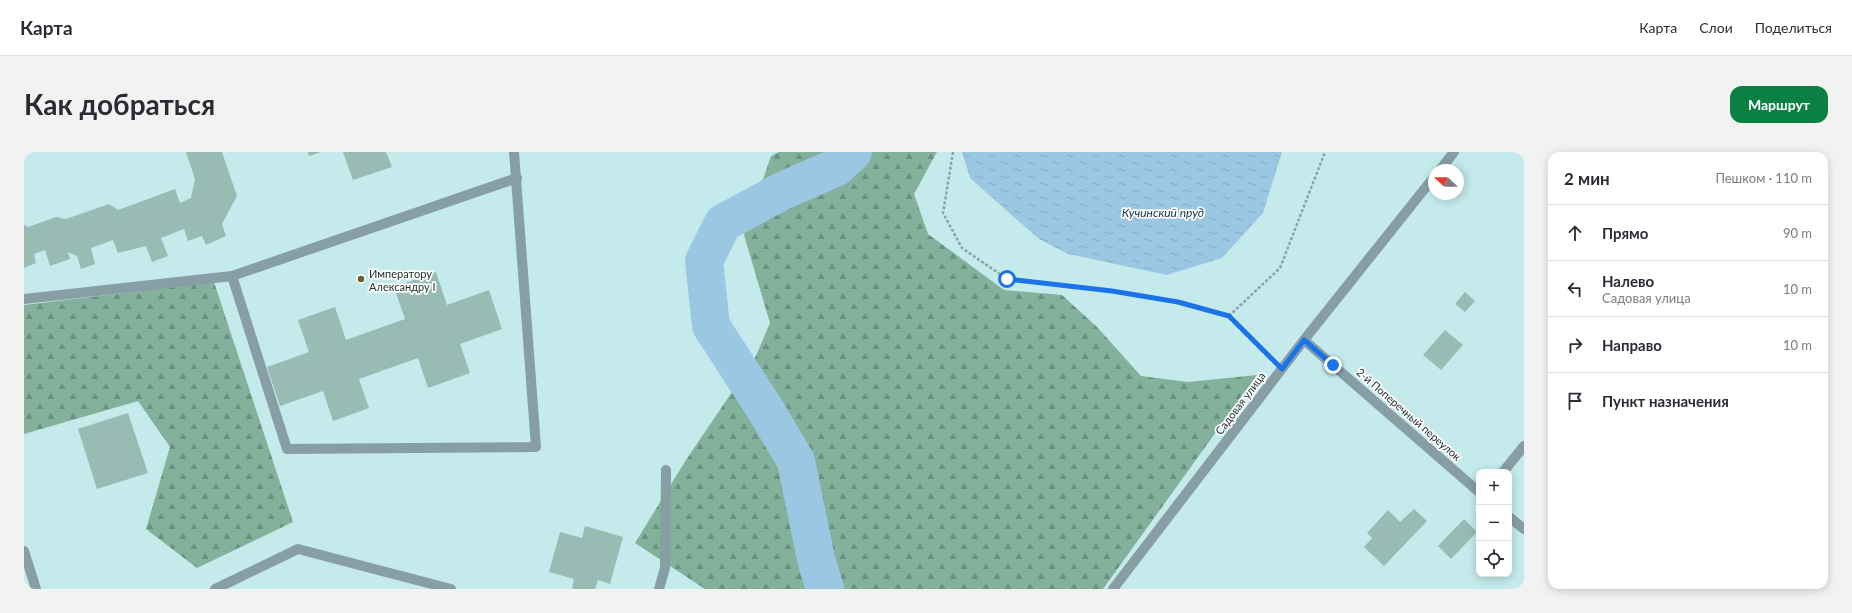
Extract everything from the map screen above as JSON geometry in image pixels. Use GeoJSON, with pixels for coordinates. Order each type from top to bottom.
{"type":"FeatureCollection","features":[{"type":"Feature","properties":{"kind":"street"},"geometry":{"type":"LineString","coordinates":[[232,276],[287,449],[536,447],[514,152]]}},
{"type":"Feature","properties":{"kind":"street"},"geometry":{"type":"LineString","coordinates":[[1445,164],[1454,152]]}},
{"type":"Feature","properties":{"kind":"street"},"geometry":{"type":"LineString","coordinates":[[24,299],[232,276],[517,178]]}},
{"type":"Feature","properties":{"kind":"street","name":"Садовая улица"},"geometry":{"type":"LineString","coordinates":[[1113,589],[1304,340],[1428,185]]}},
{"type":"Feature","properties":{"kind":"street","name":"2-й Поперечный переулок"},"geometry":{"type":"LineString","coordinates":[[1304,340],[1476,489]]}},
{"type":"Feature","properties":{"kind":"street"},"geometry":{"type":"LineString","coordinates":[[1505,469],[1524,446]]}},
{"type":"Feature","properties":{"kind":"street"},"geometry":{"type":"LineString","coordinates":[[659,589],[665,568],[666,470]]}},
{"type":"Feature","properties":{"kind":"street"},"geometry":{"type":"LineString","coordinates":[[1512,520],[1524,530]]}},
{"type":"Feature","properties":{"kind":"street"},"geometry":{"type":"LineString","coordinates":[[215,589],[298,548],[451,589]]}},
{"type":"Feature","properties":{"kind":"street"},"geometry":{"type":"LineString","coordinates":[[24,551],[36,589]]}},
{"type":"Feature","properties":{"kind":"path"},"geometry":{"type":"LineString","coordinates":[[952,152],[942,213],[962,248],[1007,279],[1112,291],[1178,302],[1229,316],[1282,369]]}},
{"type":"Feature","properties":{"kind":"path"},"geometry":{"type":"LineString","coordinates":[[1229,316],[1280,268],[1325,152]]}},
{"type":"Feature","properties":{"kind":"green space"},"geometry":{"type":"Polygon","coordinates":[[[779,152],[937,152],[914,194],[928,234],[1004,290],[1062,295],[1097,327],[1141,376],[1188,382],[1257,375],[1103,589],[705,589],[635,543],[686,460],[755,358],[770,323],[744,235],[771,156],[779,152]]]}},
{"type":"Feature","properties":{"kind":"green space"},"geometry":{"type":"Polygon","coordinates":[[[214,282],[293,522],[197,568],[146,529],[170,447],[138,401],[24,434],[24,305],[214,282]]]}},
{"type":"Feature","properties":{"kind":"water","name":"Кучинский пруд"},"geometry":{"type":"Polygon","coordinates":[[[962,152],[1282,152],[1263,213],[1222,258],[1167,275],[1068,254],[1039,239],[970,178],[962,152]]]}},
{"type":"Feature","properties":{"kind":"building"},"geometry":{"type":"Polygon","coordinates":[[[186,152],[222,152],[237,196],[222,224],[226,236],[206,245],[202,236],[188,241],[184,229],[161,238],[168,256],[152,262],[146,246],[118,253],[113,240],[91,248],[95,264],[81,269],[77,256],[68,252],[70,259],[50,266],[45,250],[34,254],[36,263],[24,268],[24,225],[28,227],[56,217],[66,219],[109,204],[118,210],[175,189],[180,203],[191,198],[195,179],[186,152]]]}},
{"type":"Feature","properties":{"kind":"building"},"geometry":{"type":"Polygon","coordinates":[[[308,152],[321,152],[309,156],[308,152]]]}},
{"type":"Feature","properties":{"kind":"building"},"geometry":{"type":"Polygon","coordinates":[[[343,152],[386,152],[392,167],[353,180],[343,152]]]}},
{"type":"Feature","properties":{"kind":"building"},"geometry":{"type":"Polygon","coordinates":[[[436,272],[447,305],[489,290],[502,329],[460,344],[470,373],[428,388],[418,358],[359,379],[369,408],[333,421],[323,391],[280,406],[267,367],[309,352],[298,320],[335,307],[346,340],[405,319],[394,287],[436,272]]]}},
{"type":"Feature","properties":{"kind":"building"},"geometry":{"type":"Polygon","coordinates":[[[1465,292],[1475,301],[1465,312],[1455,304],[1465,292]]]}},
{"type":"Feature","properties":{"kind":"building"},"geometry":{"type":"Polygon","coordinates":[[[1445,330],[1463,345],[1441,370],[1423,355],[1445,330]]]}},
{"type":"Feature","properties":{"kind":"building"},"geometry":{"type":"Polygon","coordinates":[[[128,413],[148,473],[97,489],[78,429],[128,413]]]}},
{"type":"Feature","properties":{"kind":"building"},"geometry":{"type":"Polygon","coordinates":[[[1414,509],[1427,521],[1384,566],[1364,547],[1372,538],[1367,533],[1388,510],[1400,522],[1414,509]]]}},
{"type":"Feature","properties":{"kind":"building"},"geometry":{"type":"Polygon","coordinates":[[[1464,519],[1476,531],[1476,533],[1451,559],[1438,546],[1464,519]]]}},
{"type":"Feature","properties":{"kind":"building"},"geometry":{"type":"Polygon","coordinates":[[[585,526],[623,537],[610,584],[598,580],[595,589],[574,589],[572,588],[574,579],[549,572],[560,532],[582,538],[585,526]]]}},
{"type":"Feature","properties":{"kind":"waterway"},"geometry":{"type":"LineString","coordinates":[[825,589],[816,559],[796,461],[765,409],[711,326],[704,261],[723,223],[782,191],[837,167],[853,152]]}},
{"type":"Feature","properties":{"kind":"place","name":"Императору Александру I"},"geometry":{"type":"Point","coordinates":[361,279]}},
{"type":"Feature","properties":{"kind":"route"},"geometry":{"type":"LineString","coordinates":[[1007,279],[1112,291],[1178,302],[1229,316],[1282,369],[1304,340],[1333,365]]}}]}
